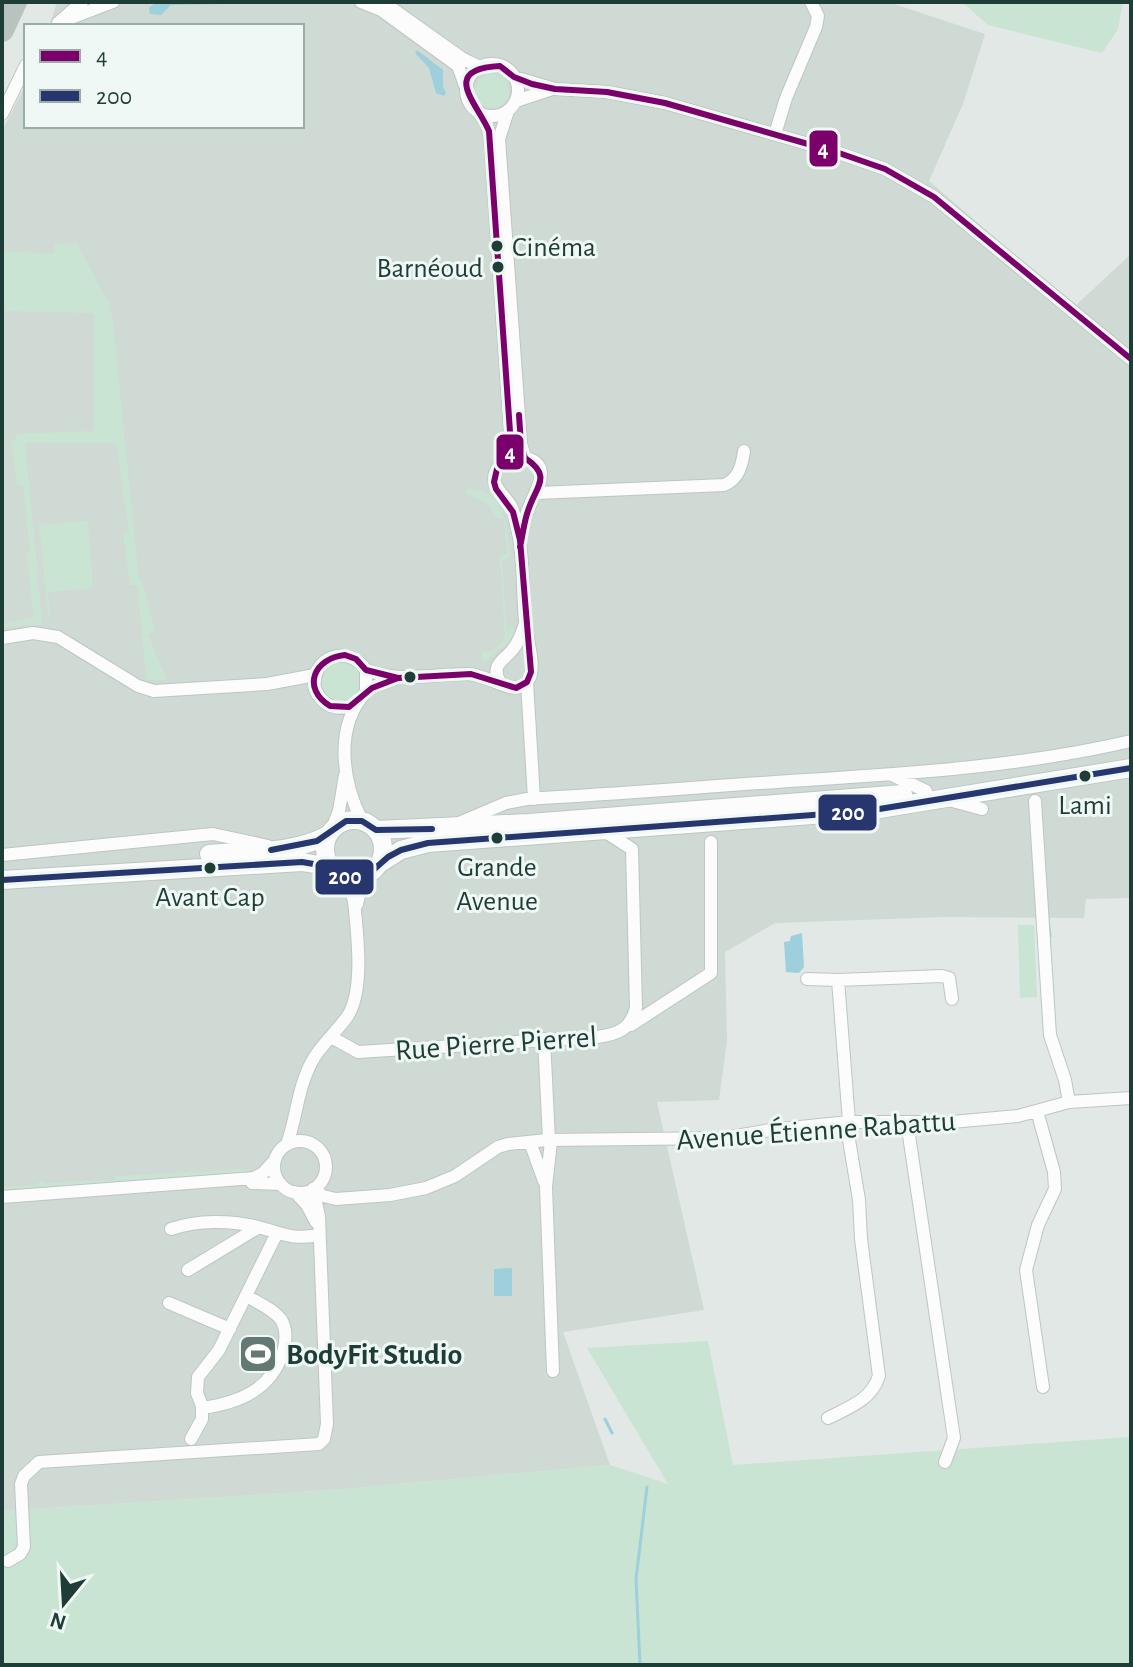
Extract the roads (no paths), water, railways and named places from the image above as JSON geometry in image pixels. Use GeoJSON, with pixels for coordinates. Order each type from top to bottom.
{"type":"FeatureCollection","features":[{"type":"Feature","properties":{"kind":"highway"},"geometry":{"type":"LineString","coordinates":[[2,30],[15,2]]}},
{"type":"Feature","properties":{"kind":"main road"},"geometry":{"type":"LineString","coordinates":[[2,869],[279,849],[308,843],[346,821],[369,826],[449,827],[863,799],[1131,756]]}},
{"type":"Feature","properties":{"kind":"main road"},"geometry":{"type":"LineString","coordinates":[[2,880],[302,862],[358,877],[401,850],[428,843],[853,813],[1131,768]]}},
{"type":"Feature","properties":{"kind":"main road"},"geometry":{"type":"LineString","coordinates":[[369,826],[382,843],[375,868]]}},
{"type":"Feature","properties":{"kind":"main road"},"geometry":{"type":"LineString","coordinates":[[330,832],[325,855],[335,870]]}},
{"type":"Feature","properties":{"kind":"street"},"geometry":{"type":"LineString","coordinates":[[58,24],[82,2]]}},
{"type":"Feature","properties":{"kind":"street"},"geometry":{"type":"LineString","coordinates":[[59,24],[113,2]]}},
{"type":"Feature","properties":{"kind":"street"},"geometry":{"type":"LineString","coordinates":[[361,2],[389,16],[458,66],[468,101],[487,125],[511,446],[509,458]]}},
{"type":"Feature","properties":{"kind":"street"},"geometry":{"type":"LineString","coordinates":[[383,2],[463,59],[480,67]]}},
{"type":"Feature","properties":{"kind":"street"},"geometry":{"type":"LineString","coordinates":[[775,134],[786,98],[816,27],[818,16],[811,2]]}},
{"type":"Feature","properties":{"kind":"street"},"geometry":{"type":"LineString","coordinates":[[466,88],[473,72],[490,64],[500,66],[514,77],[555,89],[587,89],[646,99],[869,163],[919,186],[1131,359]]}},
{"type":"Feature","properties":{"kind":"street"},"geometry":{"type":"LineString","coordinates":[[2,114],[24,69]]}},
{"type":"Feature","properties":{"kind":"street"},"geometry":{"type":"LineString","coordinates":[[514,77],[517,85],[512,106],[499,139],[521,444],[525,458]]}},
{"type":"Feature","properties":{"kind":"street"},"geometry":{"type":"LineString","coordinates":[[480,114],[494,116],[555,89]]}},
{"type":"Feature","properties":{"kind":"street"},"geometry":{"type":"LineString","coordinates":[[506,500],[520,503],[535,495],[573,491],[724,485],[732,482],[737,475],[744,451]]}},
{"type":"Feature","properties":{"kind":"street"},"geometry":{"type":"LineString","coordinates":[[520,540],[541,477],[537,466],[525,458],[509,458],[495,475],[496,489],[513,512],[520,540],[531,666],[527,682],[534,799]]}},
{"type":"Feature","properties":{"kind":"street"},"geometry":{"type":"LineString","coordinates":[[541,477],[573,491]]}},
{"type":"Feature","properties":{"kind":"street"},"geometry":{"type":"LineString","coordinates":[[471,674],[498,663],[509,654],[521,636],[525,623]]}},
{"type":"Feature","properties":{"kind":"street"},"geometry":{"type":"LineString","coordinates":[[2,638],[33,633],[58,637],[138,686],[154,691],[280,683],[315,675]]}},
{"type":"Feature","properties":{"kind":"street"},"geometry":{"type":"LineString","coordinates":[[509,654],[524,657],[531,666]]}},
{"type":"Feature","properties":{"kind":"street"},"geometry":{"type":"LineString","coordinates":[[344,736],[332,707],[318,697],[315,689],[315,675],[322,662],[336,655],[354,658],[366,670],[398,678],[471,674],[516,688],[527,682]]}},
{"type":"Feature","properties":{"kind":"street"},"geometry":{"type":"LineString","coordinates":[[498,663],[496,672],[500,682]]}},
{"type":"Feature","properties":{"kind":"street"},"geometry":{"type":"LineString","coordinates":[[366,670],[366,691]]}},
{"type":"Feature","properties":{"kind":"street"},"geometry":{"type":"LineString","coordinates":[[369,826],[354,804],[346,768],[344,736],[350,714],[366,691],[398,678]]}},
{"type":"Feature","properties":{"kind":"street"},"geometry":{"type":"LineString","coordinates":[[280,683],[315,689]]}},
{"type":"Feature","properties":{"kind":"street"},"geometry":{"type":"LineString","coordinates":[[332,707],[349,708],[357,703]]}},
{"type":"Feature","properties":{"kind":"street"},"geometry":{"type":"LineString","coordinates":[[449,827],[506,803],[534,799],[891,775],[1086,752],[1131,741]]}},
{"type":"Feature","properties":{"kind":"street"},"geometry":{"type":"LineString","coordinates":[[330,832],[339,811],[346,768]]}},
{"type":"Feature","properties":{"kind":"street"},"geometry":{"type":"LineString","coordinates":[[891,775],[926,791]]}},
{"type":"Feature","properties":{"kind":"street"},"geometry":{"type":"LineString","coordinates":[[946,799],[982,809]]}},
{"type":"Feature","properties":{"kind":"street"},"geometry":{"type":"LineString","coordinates":[[1035,801],[1050,1035],[1069,1102]]}},
{"type":"Feature","properties":{"kind":"street","name":"Rue Pierre Pierrel"},"geometry":{"type":"LineString","coordinates":[[331,1037],[351,1051],[358,1052],[614,1035],[628,1027],[636,1008],[632,849],[604,831]]}},
{"type":"Feature","properties":{"kind":"street"},"geometry":{"type":"LineString","coordinates":[[2,855],[213,834],[279,849]]}},
{"type":"Feature","properties":{"kind":"street"},"geometry":{"type":"LineString","coordinates":[[628,1027],[711,973],[711,842]]}},
{"type":"Feature","properties":{"kind":"street"},"geometry":{"type":"LineString","coordinates":[[287,1144],[312,1061],[351,1011],[356,999],[359,893],[375,868]]}},
{"type":"Feature","properties":{"kind":"street"},"geometry":{"type":"LineString","coordinates":[[335,870],[352,892],[356,919]]}},
{"type":"Feature","properties":{"kind":"street"},"geometry":{"type":"LineString","coordinates":[[807,979],[942,976],[949,978],[952,999]]}},
{"type":"Feature","properties":{"kind":"street"},"geometry":{"type":"LineString","coordinates":[[828,1418],[866,1398],[875,1388],[879,1376],[848,1122],[838,980]]}},
{"type":"Feature","properties":{"kind":"street"},"geometry":{"type":"LineString","coordinates":[[544,1039],[553,1371]]}},
{"type":"Feature","properties":{"kind":"street","name":"Avenue Étienne Rabattu"},"geometry":{"type":"LineString","coordinates":[[342,1198],[390,1195],[433,1186],[455,1176],[498,1147],[530,1142],[725,1138],[848,1122],[975,1121],[1037,1111],[1069,1102],[1131,1098]]}},
{"type":"Feature","properties":{"kind":"street"},"geometry":{"type":"LineString","coordinates":[[299,1102],[304,1129],[323,1154],[325,1174],[342,1198]]}},
{"type":"Feature","properties":{"kind":"street"},"geometry":{"type":"LineString","coordinates":[[1037,1111],[1054,1172],[1055,1189],[1040,1221],[1026,1270],[1043,1387]]}},
{"type":"Feature","properties":{"kind":"street"},"geometry":{"type":"LineString","coordinates":[[907,1122],[954,1438],[945,1462]]}},
{"type":"Feature","properties":{"kind":"street"},"geometry":{"type":"LineString","coordinates":[[2,1199],[254,1178],[263,1173],[287,1144],[300,1140],[313,1144]]}},
{"type":"Feature","properties":{"kind":"street"},"geometry":{"type":"LineString","coordinates":[[530,1142],[546,1187]]}},
{"type":"Feature","properties":{"kind":"street"},"geometry":{"type":"LineString","coordinates":[[274,1161],[276,1177],[281,1184]]}},
{"type":"Feature","properties":{"kind":"street"},"geometry":{"type":"LineString","coordinates":[[295,1192],[313,1189],[325,1174]]}},
{"type":"Feature","properties":{"kind":"street"},"geometry":{"type":"LineString","coordinates":[[2,1199],[263,1182],[281,1184],[295,1192],[313,1214],[319,1233]]}},
{"type":"Feature","properties":{"kind":"street"},"geometry":{"type":"LineString","coordinates":[[313,1189],[323,1196],[342,1198]]}},
{"type":"Feature","properties":{"kind":"street"},"geometry":{"type":"LineString","coordinates":[[8,1561],[20,1554],[24,1547],[21,1484],[24,1476],[39,1462],[319,1444],[324,1439],[327,1424],[319,1216],[313,1189]]}},
{"type":"Feature","properties":{"kind":"street"},"geometry":{"type":"LineString","coordinates":[[319,1233],[324,1213],[342,1198]]}},
{"type":"Feature","properties":{"kind":"street"},"geometry":{"type":"LineString","coordinates":[[171,1229],[211,1222],[259,1227],[295,1239],[319,1233]]}},
{"type":"Feature","properties":{"kind":"street"},"geometry":{"type":"LineString","coordinates":[[188,1270],[259,1227]]}},
{"type":"Feature","properties":{"kind":"street"},"geometry":{"type":"LineString","coordinates":[[191,1439],[202,1419],[197,1379],[230,1329],[277,1233]]}},
{"type":"Feature","properties":{"kind":"street"},"geometry":{"type":"LineString","coordinates":[[202,1408],[239,1399],[258,1390],[272,1375],[281,1357],[285,1338],[281,1320],[247,1296]]}},
{"type":"Feature","properties":{"kind":"street"},"geometry":{"type":"LineString","coordinates":[[169,1303],[230,1329]]}},
{"type":"Feature","properties":{"kind":"water"},"geometry":{"type":"Polygon","coordinates":[[[156,2],[307,2],[171,5],[161,15],[150,14],[149,8],[156,2]]]}},
{"type":"Feature","properties":{"kind":"water"},"geometry":{"type":"Polygon","coordinates":[[[417,50],[443,70],[444,96],[436,93],[429,68],[415,53],[417,50]]]}},
{"type":"Feature","properties":{"kind":"water"},"geometry":{"type":"Polygon","coordinates":[[[802,933],[804,967],[799,973],[786,972],[784,942],[802,933]]]}},
{"type":"Feature","properties":{"kind":"water"},"geometry":{"type":"Polygon","coordinates":[[[512,1268],[512,1296],[494,1296],[494,1269],[512,1268]]]}},
{"type":"Feature","properties":{"kind":"waterway"},"geometry":{"type":"LineString","coordinates":[[1047,913],[1050,936]]}},
{"type":"Feature","properties":{"kind":"waterway"},"geometry":{"type":"LineString","coordinates":[[605,1419],[612,1433]]}},
{"type":"Feature","properties":{"kind":"waterway"},"geometry":{"type":"LineString","coordinates":[[640,1665],[636,1579],[647,1487]]}},
{"type":"Feature","properties":{"kind":"place","name":"Cinéma"},"geometry":{"type":"Point","coordinates":[497,246]}},
{"type":"Feature","properties":{"kind":"place","name":"Barnéoud"},"geometry":{"type":"Point","coordinates":[498,267]}},
{"type":"Feature","properties":{"kind":"place","name":"Lami"},"geometry":{"type":"Point","coordinates":[1085,776]}},
{"type":"Feature","properties":{"kind":"place","name":"Grande Avenue"},"geometry":{"type":"Point","coordinates":[497,838]}},
{"type":"Feature","properties":{"kind":"place","name":"Avant Cap"},"geometry":{"type":"Point","coordinates":[210,868]}},
{"type":"Feature","properties":{"kind":"place","name":"BodyFit Studio"},"geometry":{"type":"Point","coordinates":[258,1354]}}]}
